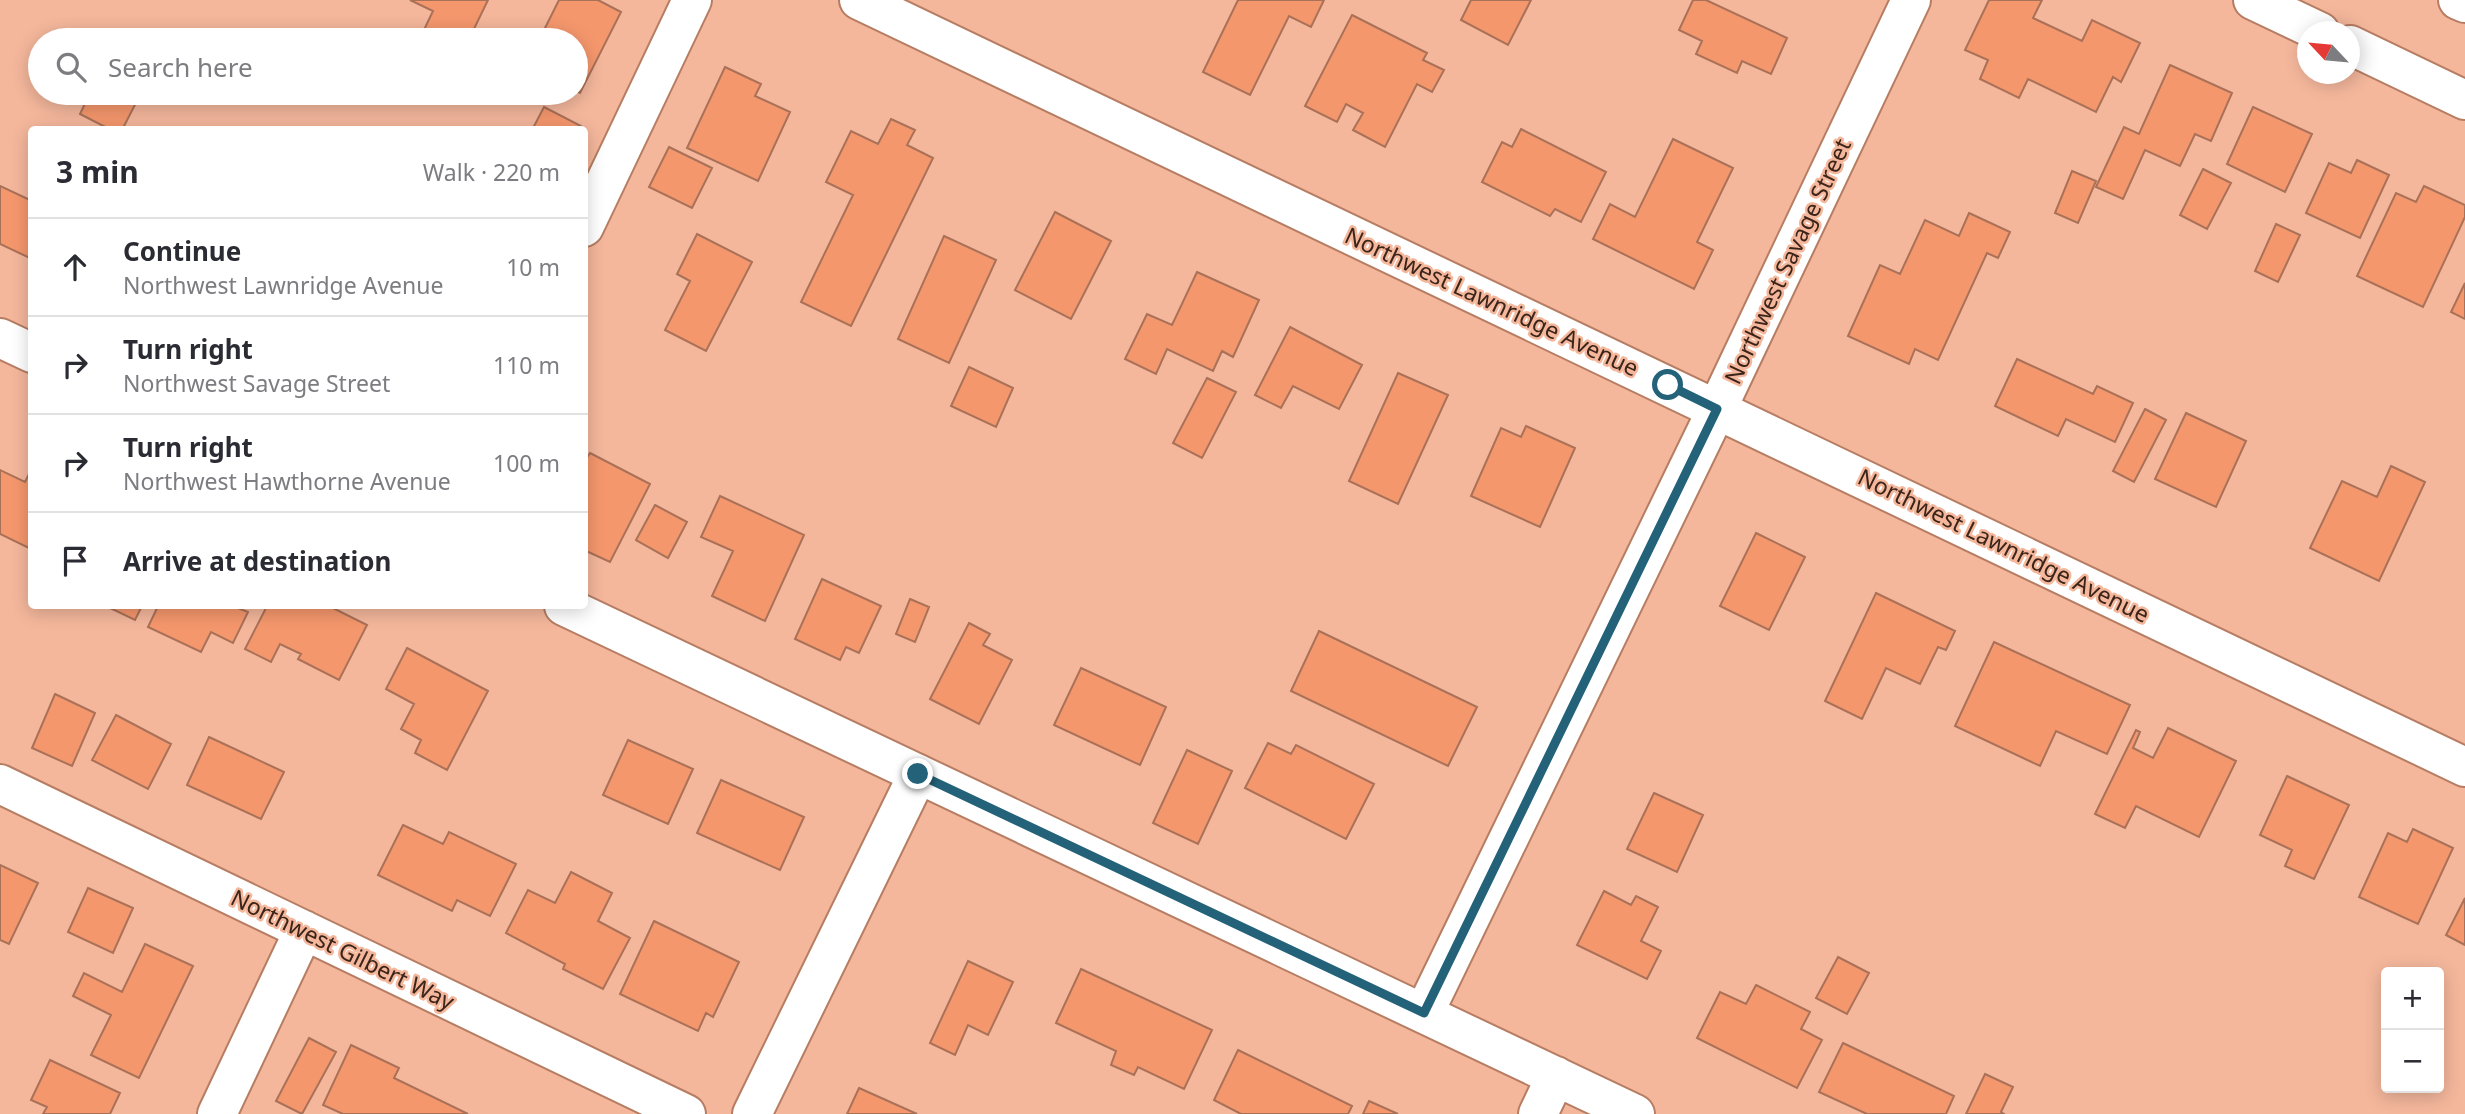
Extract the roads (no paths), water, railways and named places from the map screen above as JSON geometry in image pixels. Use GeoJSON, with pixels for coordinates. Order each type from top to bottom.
{"type":"FeatureCollection","features":[{"type":"Feature","properties":{"kind":"street"},"geometry":{"type":"LineString","coordinates":[[588,219],[692,0]]}},
{"type":"Feature","properties":{"kind":"street","name":"Northwest Lawnridge Avenue"},"geometry":{"type":"LineString","coordinates":[[859,0],[2465,767]]}},
{"type":"Feature","properties":{"kind":"street","name":"Northwest Savage Street"},"geometry":{"type":"LineString","coordinates":[[1424,1013],[1717,409],[1911,0]]}},
{"type":"Feature","properties":{"kind":"street"},"geometry":{"type":"LineString","coordinates":[[2253,0],[2297,21]]}},
{"type":"Feature","properties":{"kind":"street"},"geometry":{"type":"LineString","coordinates":[[2458,0],[2465,3]]}},
{"type":"Feature","properties":{"kind":"street"},"geometry":{"type":"LineString","coordinates":[[2360,51],[2465,100]]}},
{"type":"Feature","properties":{"kind":"street"},"geometry":{"type":"LineString","coordinates":[[0,338],[28,351]]}},
{"type":"Feature","properties":{"kind":"street"},"geometry":{"type":"LineString","coordinates":[[570,609],[1635,1114]]}},
{"type":"Feature","properties":{"kind":"street"},"geometry":{"type":"LineString","coordinates":[[752,1114],[918,774]]}},
{"type":"Feature","properties":{"kind":"street","name":"Northwest Gilbert Way"},"geometry":{"type":"LineString","coordinates":[[0,784],[686,1114]]}},
{"type":"Feature","properties":{"kind":"street"},"geometry":{"type":"LineString","coordinates":[[218,1114],[304,930]]}},
{"type":"Feature","properties":{"kind":"street"},"geometry":{"type":"LineString","coordinates":[[1538,1114],[1556,1076]]}}]}
